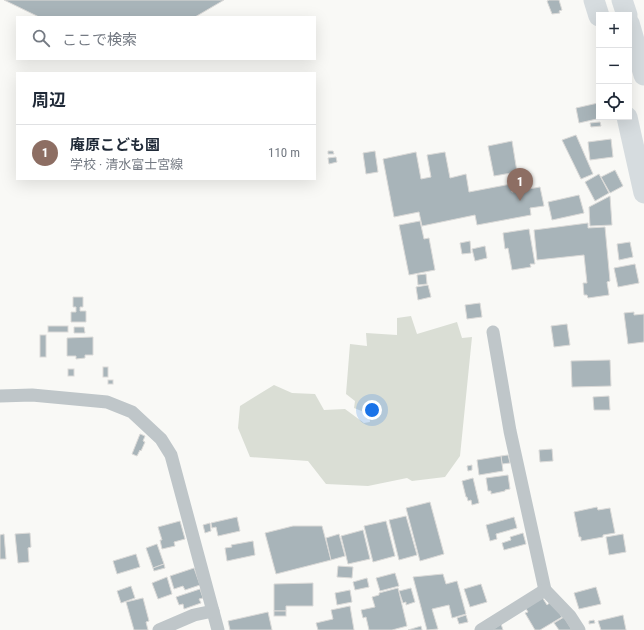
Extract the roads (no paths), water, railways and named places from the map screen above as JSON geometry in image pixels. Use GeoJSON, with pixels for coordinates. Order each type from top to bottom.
{"type":"FeatureCollection","features":[{"type":"Feature","properties":{"kind":"main road"},"geometry":{"type":"LineString","coordinates":[[594,0],[598,12]]}},
{"type":"Feature","properties":{"kind":"main road"},"geometry":{"type":"LineString","coordinates":[[622,0],[633,25],[644,75]]}},
{"type":"Feature","properties":{"kind":"main road"},"geometry":{"type":"LineString","coordinates":[[628,120],[644,193]]}},
{"type":"Feature","properties":{"kind":"street"},"geometry":{"type":"LineString","coordinates":[[493,332],[510,431],[545,590],[570,616],[579,630]]}},
{"type":"Feature","properties":{"kind":"street"},"geometry":{"type":"LineString","coordinates":[[0,396],[32,395],[107,402],[132,412],[161,439],[171,455],[218,630]]}},
{"type":"Feature","properties":{"kind":"street"},"geometry":{"type":"LineString","coordinates":[[482,630],[545,590]]}},
{"type":"Feature","properties":{"kind":"street"},"geometry":{"type":"LineString","coordinates":[[159,630],[194,615],[213,611]]}},
{"type":"Feature","properties":{"kind":"place","name":"庵原こども園"},"geometry":{"type":"Point","coordinates":[520,201]}}]}
